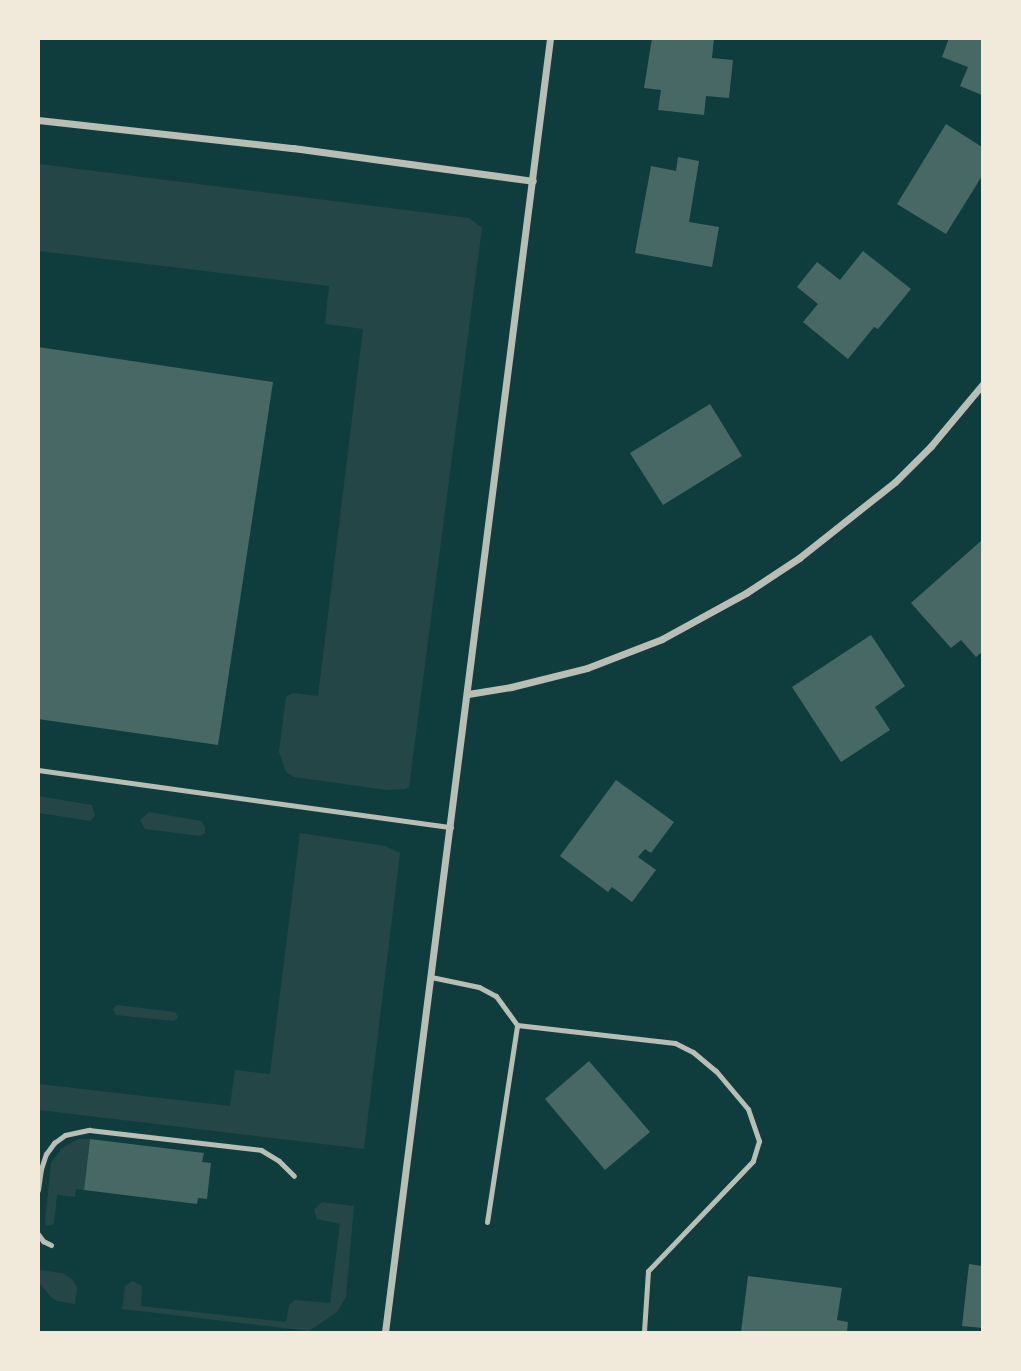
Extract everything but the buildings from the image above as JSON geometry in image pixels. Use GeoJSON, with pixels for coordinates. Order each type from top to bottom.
{"type":"FeatureCollection","features":[{"type":"Feature","properties":{"kind":"street"},"geometry":{"type":"LineString","coordinates":[[385,1332],[550,38]]}},
{"type":"Feature","properties":{"kind":"street"},"geometry":{"type":"LineString","coordinates":[[38,120],[293,148],[533,181]]}},
{"type":"Feature","properties":{"kind":"street"},"geometry":{"type":"LineString","coordinates":[[468,694],[511,687],[587,668],[662,639],[746,593],[799,558],[895,482],[931,446],[982,385]]}},
{"type":"Feature","properties":{"kind":"lane"},"geometry":{"type":"LineString","coordinates":[[38,770],[451,827]]}},
{"type":"Feature","properties":{"kind":"lane"},"geometry":{"type":"LineString","coordinates":[[431,977],[480,987],[496,996],[517,1025],[487,1222]]}},
{"type":"Feature","properties":{"kind":"lane"},"geometry":{"type":"LineString","coordinates":[[517,1025],[675,1043],[693,1052],[716,1071],[748,1109],[759,1142],[753,1161],[648,1271],[644,1332]]}},
{"type":"Feature","properties":{"kind":"lane"},"geometry":{"type":"LineString","coordinates":[[38,1190],[46,1154],[54,1143],[65,1135],[89,1130],[261,1150],[279,1161],[294,1176]]}},
{"type":"Feature","properties":{"kind":"lane"},"geometry":{"type":"LineString","coordinates":[[38,1234],[43,1241],[51,1245]]}},
{"type":"Feature","properties":{"kind":"shaded area"},"geometry":{"type":"Polygon","coordinates":[[[39,164],[469,218],[482,228],[409,787],[387,790],[294,777],[286,772],[279,752],[286,697],[293,693],[318,696],[363,329],[325,324],[329,286],[39,251],[39,164]]]}},
{"type":"Feature","properties":{"kind":"shaded area"},"geometry":{"type":"Polygon","coordinates":[[[38,796],[92,805],[95,816],[90,821],[39,813],[38,796]]]}},
{"type":"Feature","properties":{"kind":"shaded area"},"geometry":{"type":"Polygon","coordinates":[[[149,812],[201,821],[205,833],[200,836],[145,829],[140,820],[149,812]]]}},
{"type":"Feature","properties":{"kind":"shaded area"},"geometry":{"type":"Polygon","coordinates":[[[300,833],[385,846],[400,853],[364,1149],[39,1110],[39,1084],[230,1106],[235,1070],[270,1074],[300,833]]]}},
{"type":"Feature","properties":{"kind":"shaded area"},"geometry":{"type":"Polygon","coordinates":[[[117,1005],[175,1012],[178,1017],[174,1021],[116,1015],[113,1009],[117,1005]]]}},
{"type":"Feature","properties":{"kind":"shaded area"},"geometry":{"type":"Polygon","coordinates":[[[78,1139],[90,1139],[84,1190],[76,1189],[75,1197],[57,1195],[54,1224],[47,1226],[45,1223],[51,1163],[62,1148],[78,1139]]]}},
{"type":"Feature","properties":{"kind":"shaded area"},"geometry":{"type":"Polygon","coordinates":[[[322,1202],[354,1206],[346,1297],[337,1312],[309,1331],[122,1309],[125,1286],[133,1281],[142,1286],[141,1306],[286,1322],[289,1305],[295,1300],[330,1303],[340,1224],[317,1219],[314,1210],[322,1202]]]}},
{"type":"Feature","properties":{"kind":"shaded area"},"geometry":{"type":"Polygon","coordinates":[[[39,1270],[63,1273],[73,1280],[77,1288],[75,1304],[57,1301],[51,1297],[39,1283],[39,1270]]]}}]}
